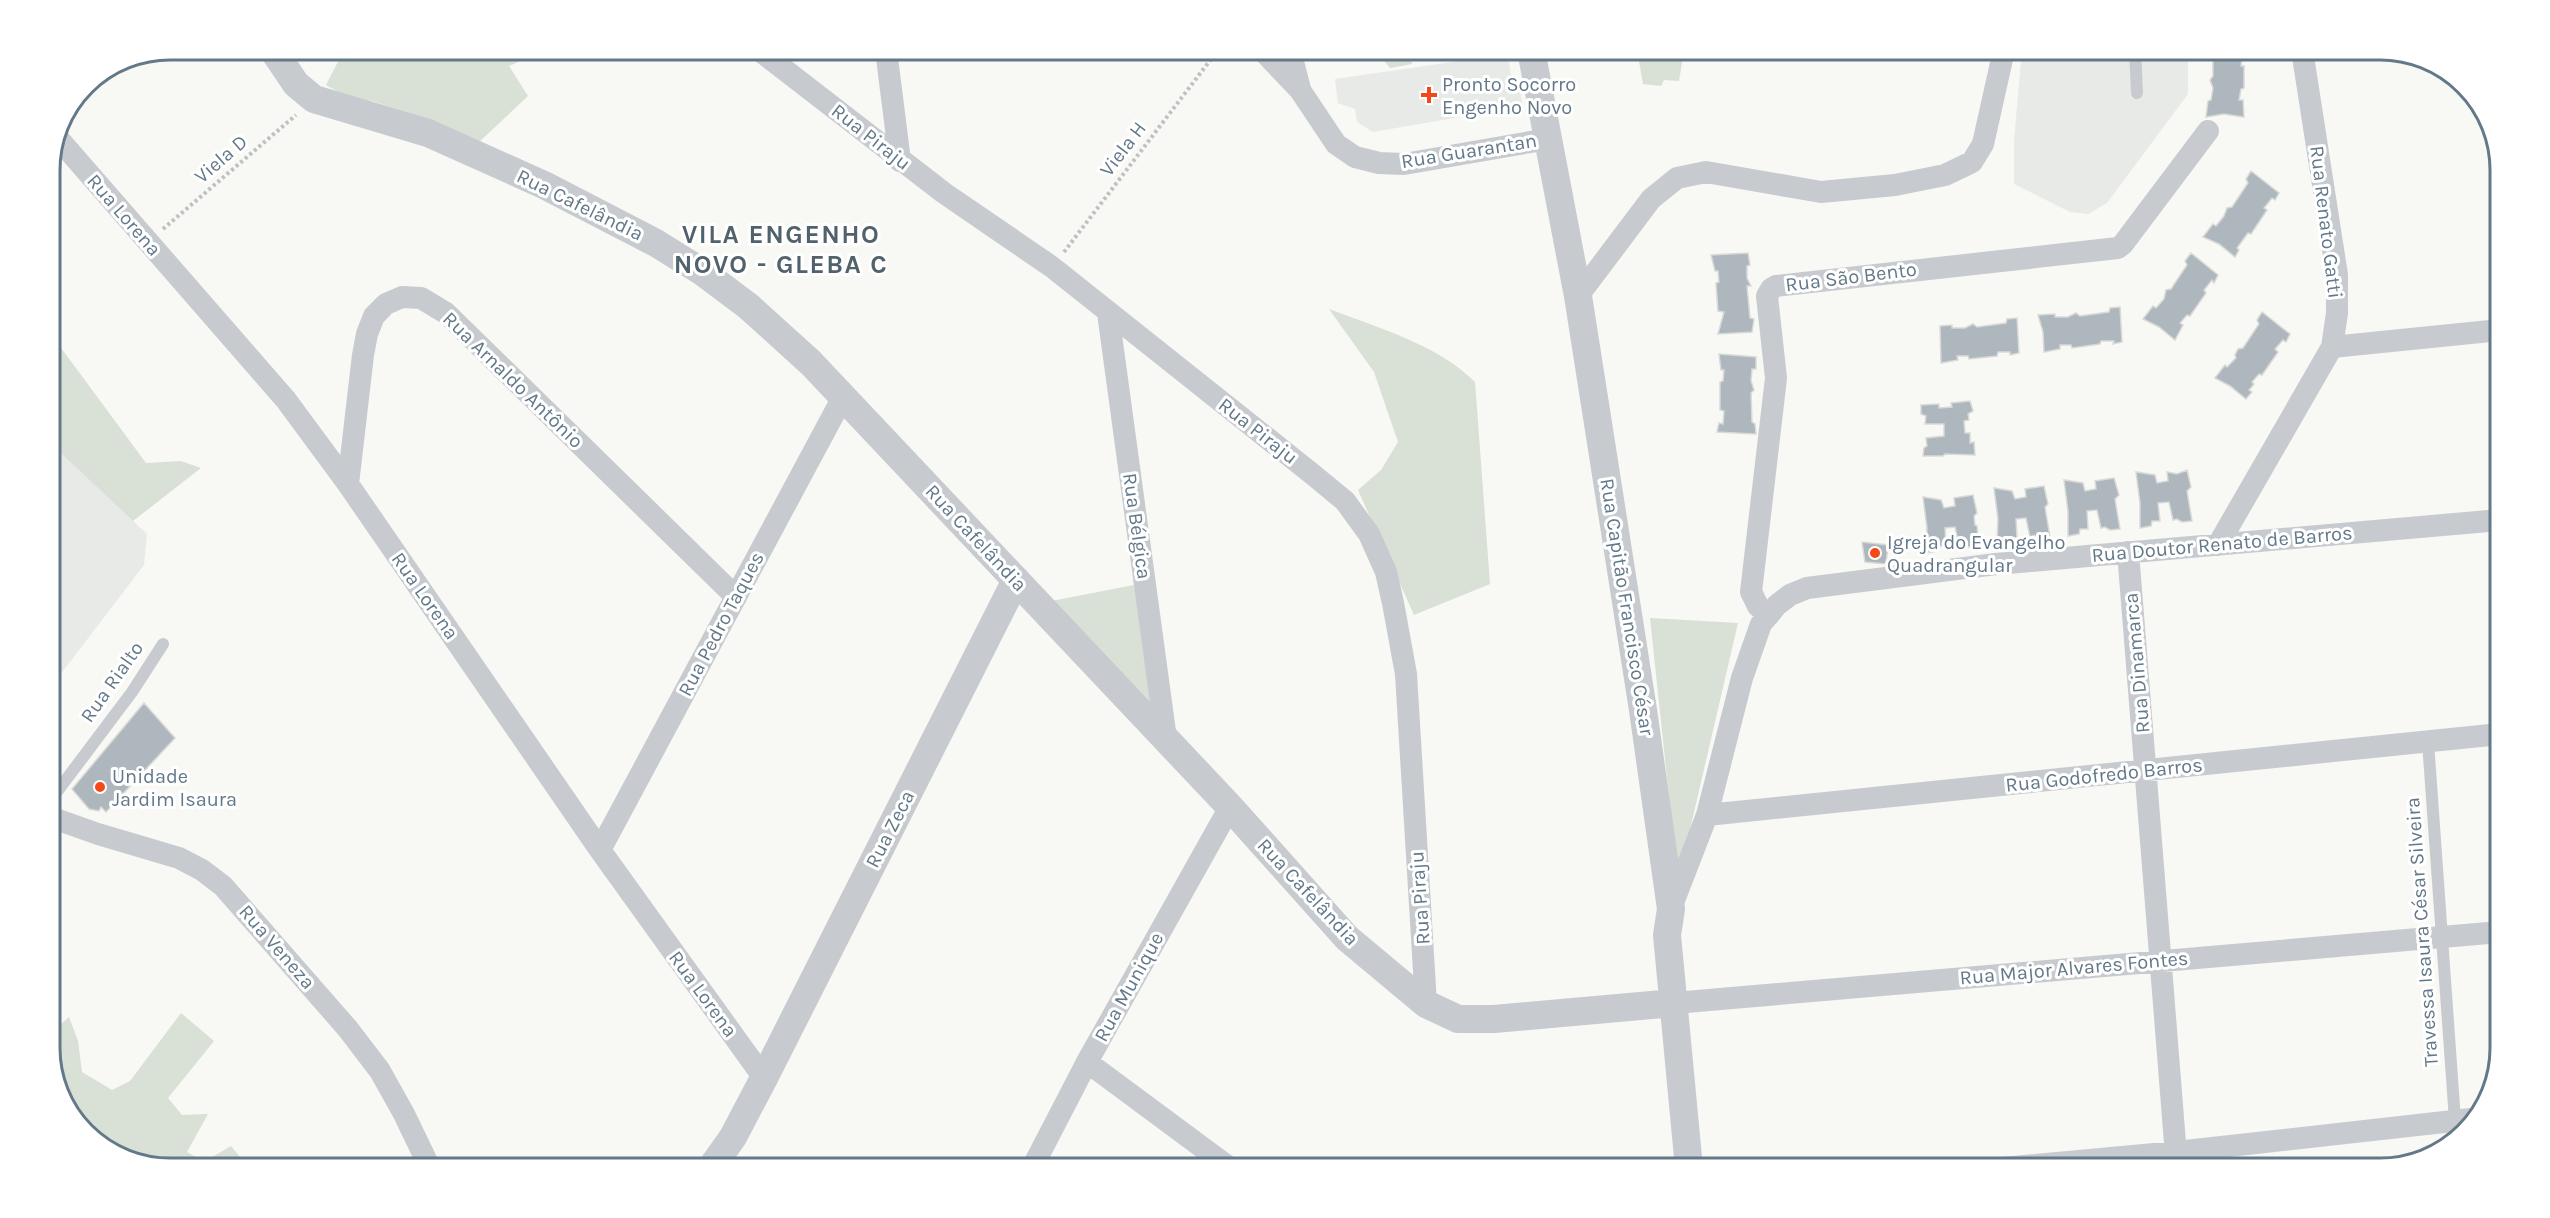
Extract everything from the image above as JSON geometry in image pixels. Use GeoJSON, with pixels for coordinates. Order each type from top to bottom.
{"type":"FeatureCollection","features":[{"type":"Feature","properties":{"kind":"street","name":"Rua Cafelândia"},"geometry":{"type":"LineString","coordinates":[[280,60],[296,84],[314,99],[428,133],[544,185],[656,243],[704,273],[748,306],[811,363],[1230,807],[1347,938],[1426,1004],[1458,1019],[1485,1019],[1660,1004]]}},
{"type":"Feature","properties":{"kind":"street","name":"Rua Piraju"},"geometry":{"type":"LineString","coordinates":[[772,60],[976,217],[1052,267],[1345,501],[1369,534],[1386,572],[1406,674],[1426,1004]]}},
{"type":"Feature","properties":{"kind":"street"},"geometry":{"type":"LineString","coordinates":[[887,60],[900,160]]}},
{"type":"Feature","properties":{"kind":"street","name":"Rua Guarantan"},"geometry":{"type":"LineString","coordinates":[[1272,60],[1300,90],[1336,144],[1355,157],[1380,163],[1404,164],[1548,139]]}},
{"type":"Feature","properties":{"kind":"street"},"geometry":{"type":"LineString","coordinates":[[1292,60],[1300,90]]}},
{"type":"Feature","properties":{"kind":"street","name":"Rua Capitão Francisco César"},"geometry":{"type":"LineString","coordinates":[[1533,60],[1578,296],[1643,710],[1671,909],[1660,1004],[1687,1158]]}},
{"type":"Feature","properties":{"kind":"street"},"geometry":{"type":"LineString","coordinates":[[1578,296],[1651,199],[1677,178],[1706,172],[1821,192],[1915,181],[1945,175],[1972,162],[1983,144],[2002,60]]}},
{"type":"Feature","properties":{"kind":"street","name":"Rua Renato Gatti"},"geometry":{"type":"LineString","coordinates":[[2218,545],[2332,347],[2337,314],[2337,275],[2304,60]]}},
{"type":"Feature","properties":{"kind":"street","name":"Rua São Bento"},"geometry":{"type":"LineString","coordinates":[[1769,615],[1758,606],[1751,592],[1776,378],[1767,296],[1770,289],[1776,286],[1880,273],[2118,248],[2208,131]]}},
{"type":"Feature","properties":{"kind":"street","name":"Rua Lorena"},"geometry":{"type":"LineString","coordinates":[[63,145],[286,400],[348,484],[600,850],[764,1078]]}},
{"type":"Feature","properties":{"kind":"street","name":"Rua Arnaldo Antônio"},"geometry":{"type":"LineString","coordinates":[[348,484],[363,356],[367,334],[374,316],[386,304],[402,297],[421,298],[446,312],[736,597]]}},
{"type":"Feature","properties":{"kind":"street","name":"Rua Bélgica"},"geometry":{"type":"LineString","coordinates":[[1108,313],[1166,739]]}},
{"type":"Feature","properties":{"kind":"street"},"geometry":{"type":"LineString","coordinates":[[2332,347],[2490,331]]}},
{"type":"Feature","properties":{"kind":"street","name":"Rua Pedro Taques"},"geometry":{"type":"LineString","coordinates":[[600,850],[843,397]]}},
{"type":"Feature","properties":{"kind":"street","name":"Rua Doutor Renato de Barros"},"geometry":{"type":"LineString","coordinates":[[1671,909],[1707,815],[1742,678],[1761,624],[1790,595],[1807,588],[1996,564],[2490,521]]}},
{"type":"Feature","properties":{"kind":"street","name":"Rua Dinamarca"},"geometry":{"type":"LineString","coordinates":[[2128,552],[2177,1158]]}},
{"type":"Feature","properties":{"kind":"street","name":"Rua Zeca"},"geometry":{"type":"LineString","coordinates":[[718,1158],[733,1137],[764,1078],[1016,580]]}},
{"type":"Feature","properties":{"kind":"street","name":"Rua Godofredo Barros"},"geometry":{"type":"LineString","coordinates":[[1707,815],[2490,735]]}},
{"type":"Feature","properties":{"kind":"street","name":"Rua Munique"},"geometry":{"type":"LineString","coordinates":[[1037,1158],[1087,1062],[1230,807]]}},
{"type":"Feature","properties":{"kind":"street","name":"Rua Veneza"},"geometry":{"type":"LineString","coordinates":[[60,821],[179,858],[202,870],[223,886],[348,1029],[380,1071],[425,1158]]}},
{"type":"Feature","properties":{"kind":"street","name":"Rua Major Alvares Fontes"},"geometry":{"type":"LineString","coordinates":[[1660,1004],[2490,933]]}},
{"type":"Feature","properties":{"kind":"street"},"geometry":{"type":"LineString","coordinates":[[1087,1062],[1217,1158]]}},
{"type":"Feature","properties":{"kind":"street"},"geometry":{"type":"LineString","coordinates":[[2191,1158],[2463,1120]]}},
{"type":"Feature","properties":{"kind":"lane"},"geometry":{"type":"LineString","coordinates":[[2136,60],[2137,93]]}},
{"type":"Feature","properties":{"kind":"lane","name":"Rua Rialto"},"geometry":{"type":"LineString","coordinates":[[60,788],[132,692],[163,644]]}},
{"type":"Feature","properties":{"kind":"lane","name":"Travessa Isaura César Silveira"},"geometry":{"type":"LineString","coordinates":[[2428,742],[2442,937],[2463,1120]]}},
{"type":"Feature","properties":{"kind":"path","name":"Viela H"},"geometry":{"type":"LineString","coordinates":[[1052,267],[1210,60]]}},
{"type":"Feature","properties":{"kind":"path","name":"Viela D"},"geometry":{"type":"LineString","coordinates":[[147,243],[314,99]]}},
{"type":"Feature","properties":{"kind":"shaded area"},"geometry":{"type":"Polygon","coordinates":[[[339,60],[522,60],[509,66],[528,96],[477,144],[430,120],[372,101],[347,97],[326,85],[339,60]]]}},
{"type":"Feature","properties":{"kind":"shaded area"},"geometry":{"type":"Polygon","coordinates":[[[1383,60],[1411,60],[1412,64],[1390,68],[1383,60]]]}},
{"type":"Feature","properties":{"kind":"shaded area","name":"Pronto Socorro Engenho Novo"},"geometry":{"type":"Polygon","coordinates":[[[1466,60],[1509,60],[1512,85],[1519,87],[1523,106],[1373,132],[1357,122],[1355,109],[1338,103],[1335,79],[1466,60]]]}},
{"type":"Feature","properties":{"kind":"shaded area"},"geometry":{"type":"Polygon","coordinates":[[[1639,60],[1682,60],[1679,81],[1664,80],[1661,86],[1643,84],[1639,60]]]}},
{"type":"Feature","properties":{"kind":"shaded area"},"geometry":{"type":"Polygon","coordinates":[[[2021,60],[2188,60],[2188,94],[2107,203],[2088,214],[2070,212],[2014,184],[2014,140],[2021,60]]]}},
{"type":"Feature","properties":{"kind":"shaded area"},"geometry":{"type":"Polygon","coordinates":[[[1329,309],[1387,330],[1425,347],[1443,357],[1475,382],[1490,584],[1414,615],[1358,490],[1381,470],[1398,442],[1374,372],[1329,309]]]}},
{"type":"Feature","properties":{"kind":"shaded area"},"geometry":{"type":"Polygon","coordinates":[[[60,347],[146,463],[181,461],[201,468],[133,521],[60,452],[60,347]]]}},
{"type":"Feature","properties":{"kind":"shaded area"},"geometry":{"type":"Polygon","coordinates":[[[60,452],[147,534],[144,565],[60,675],[60,452]]]}},
{"type":"Feature","properties":{"kind":"shaded area"},"geometry":{"type":"Polygon","coordinates":[[[1134,585],[1161,729],[1041,603],[1134,585]]]}},
{"type":"Feature","properties":{"kind":"shaded area"},"geometry":{"type":"Polygon","coordinates":[[[1650,618],[1738,623],[1678,881],[1650,618]]]}},
{"type":"Feature","properties":{"kind":"shaded area"},"geometry":{"type":"Polygon","coordinates":[[[181,1013],[214,1041],[168,1098],[182,1115],[208,1114],[187,1152],[197,1158],[155,1157],[141,1154],[115,1143],[92,1126],[68,1090],[60,1055],[60,1025],[69,1017],[78,1041],[82,1072],[112,1090],[130,1081],[181,1013]]]}},
{"type":"Feature","properties":{"kind":"shaded area"},"geometry":{"type":"Polygon","coordinates":[[[231,1146],[241,1158],[211,1158],[231,1146]]]}},
{"type":"Feature","properties":{"kind":"building"},"geometry":{"type":"Polygon","coordinates":[[[2213,60],[2242,60],[2241,66],[2244,66],[2244,88],[2241,89],[2239,100],[2243,100],[2244,117],[2224,114],[2206,117],[2208,101],[2211,100],[2213,88],[2210,80],[2213,76],[2213,60]]]}},
{"type":"Feature","properties":{"kind":"building"},"geometry":{"type":"Polygon","coordinates":[[[2251,171],[2279,193],[2275,200],[2272,198],[2264,208],[2267,210],[2251,234],[2248,233],[2237,248],[2239,250],[2235,257],[2219,244],[2203,237],[2213,224],[2216,226],[2227,208],[2232,207],[2248,183],[2246,179],[2251,171]]]}},
{"type":"Feature","properties":{"kind":"building"},"geometry":{"type":"Polygon","coordinates":[[[1748,253],[1750,265],[1747,266],[1747,278],[1751,286],[1747,286],[1750,318],[1754,319],[1752,332],[1718,334],[1724,312],[1718,311],[1716,283],[1719,282],[1718,271],[1715,271],[1711,255],[1748,253]]]}},
{"type":"Feature","properties":{"kind":"building"},"geometry":{"type":"Polygon","coordinates":[[[2191,253],[2218,275],[2214,283],[2212,280],[2204,290],[2206,293],[2190,316],[2187,315],[2180,323],[2183,325],[2175,340],[2159,327],[2143,319],[2153,306],[2156,308],[2164,299],[2166,290],[2171,289],[2187,265],[2185,261],[2191,253]]]}},
{"type":"Feature","properties":{"kind":"building"},"geometry":{"type":"Polygon","coordinates":[[[2120,307],[2122,342],[2113,344],[2114,341],[2101,341],[2100,344],[2072,348],[2071,345],[2060,345],[2060,349],[2044,352],[2043,332],[2038,315],[2055,314],[2055,317],[2068,317],[2076,313],[2080,316],[2109,312],[2110,308],[2120,307]]]}},
{"type":"Feature","properties":{"kind":"building"},"geometry":{"type":"Polygon","coordinates":[[[2262,312],[2290,334],[2286,342],[2283,340],[2275,349],[2278,352],[2262,375],[2259,374],[2252,382],[2254,384],[2249,390],[2252,392],[2246,399],[2215,378],[2225,365],[2227,367],[2236,358],[2238,349],[2243,348],[2259,324],[2257,320],[2262,312]]]}},
{"type":"Feature","properties":{"kind":"building"},"geometry":{"type":"Polygon","coordinates":[[[2017,318],[2019,353],[2010,355],[2010,352],[1998,352],[1997,356],[1969,359],[1968,356],[1957,356],[1958,360],[1941,363],[1940,326],[1952,325],[1952,328],[1965,328],[1973,324],[1977,327],[2006,323],[2007,319],[2017,318]]]}},
{"type":"Feature","properties":{"kind":"building"},"geometry":{"type":"Polygon","coordinates":[[[1719,354],[1756,357],[1756,369],[1752,369],[1751,381],[1754,390],[1751,393],[1752,422],[1755,424],[1756,434],[1717,432],[1719,423],[1723,424],[1724,411],[1720,410],[1720,382],[1723,381],[1724,370],[1721,370],[1719,354]]]}},
{"type":"Feature","properties":{"kind":"building"},"geometry":{"type":"Polygon","coordinates":[[[1970,401],[1973,411],[1968,414],[1969,420],[1964,421],[1965,433],[1970,433],[1970,443],[1974,442],[1975,455],[1923,456],[1924,448],[1927,446],[1926,438],[1944,436],[1944,424],[1925,424],[1926,416],[1921,414],[1921,405],[1939,404],[1939,408],[1952,407],[1951,403],[1970,401]]]}},
{"type":"Feature","properties":{"kind":"building"},"geometry":{"type":"Polygon","coordinates":[[[2187,470],[2191,487],[2187,491],[2192,521],[2173,520],[2169,502],[2158,503],[2160,521],[2152,521],[2151,526],[2140,528],[2136,472],[2155,475],[2157,483],[2168,481],[2167,472],[2177,474],[2187,470]]]}},
{"type":"Feature","properties":{"kind":"building"},"geometry":{"type":"Polygon","coordinates":[[[2114,478],[2119,495],[2115,499],[2120,529],[2101,528],[2097,510],[2087,511],[2088,529],[2080,529],[2079,534],[2068,536],[2064,480],[2083,483],[2085,491],[2096,489],[2095,481],[2114,478]]]}},
{"type":"Feature","properties":{"kind":"building"},"geometry":{"type":"Polygon","coordinates":[[[2044,486],[2048,504],[2045,507],[2050,537],[2040,538],[2034,535],[2030,537],[2026,518],[2016,519],[2017,538],[2010,537],[2008,542],[1997,544],[1998,519],[1994,488],[2012,491],[2015,499],[2026,497],[2025,489],[2044,486]]]}},
{"type":"Feature","properties":{"kind":"building"},"geometry":{"type":"Polygon","coordinates":[[[1973,495],[1977,513],[1974,516],[1979,546],[1968,547],[1963,544],[1959,546],[1955,527],[1945,528],[1946,547],[1939,546],[1937,551],[1926,553],[1927,528],[1923,497],[1941,500],[1944,508],[1955,506],[1954,498],[1973,495]]]}},
{"type":"Feature","properties":{"kind":"building","name":"Igreja do Evangelho Quadrangular"},"geometry":{"type":"Polygon","coordinates":[[[1862,542],[1888,545],[1886,564],[1865,562],[1862,542]]]}},
{"type":"Feature","properties":{"kind":"building"},"geometry":{"type":"Polygon","coordinates":[[[144,703],[175,738],[106,812],[101,807],[99,811],[89,809],[72,789],[144,703]]]}},
{"type":"Feature","properties":{"kind":"place","name":"Pronto Socorro Engenho Novo"},"geometry":{"type":"Point","coordinates":[1429,95]}},
{"type":"Feature","properties":{"kind":"place","name":"Igreja do Evangelho Quadrangular"},"geometry":{"type":"Point","coordinates":[1875,553]}},
{"type":"Feature","properties":{"kind":"place","name":"Unidade Jardim Isaura"},"geometry":{"type":"Point","coordinates":[100,787]}},
{"type":"Feature","properties":{"kind":"district","name":"VILA ENGENHO NOVO - GLEBA C"},"geometry":{"type":"Point","coordinates":[781,249]}}]}
